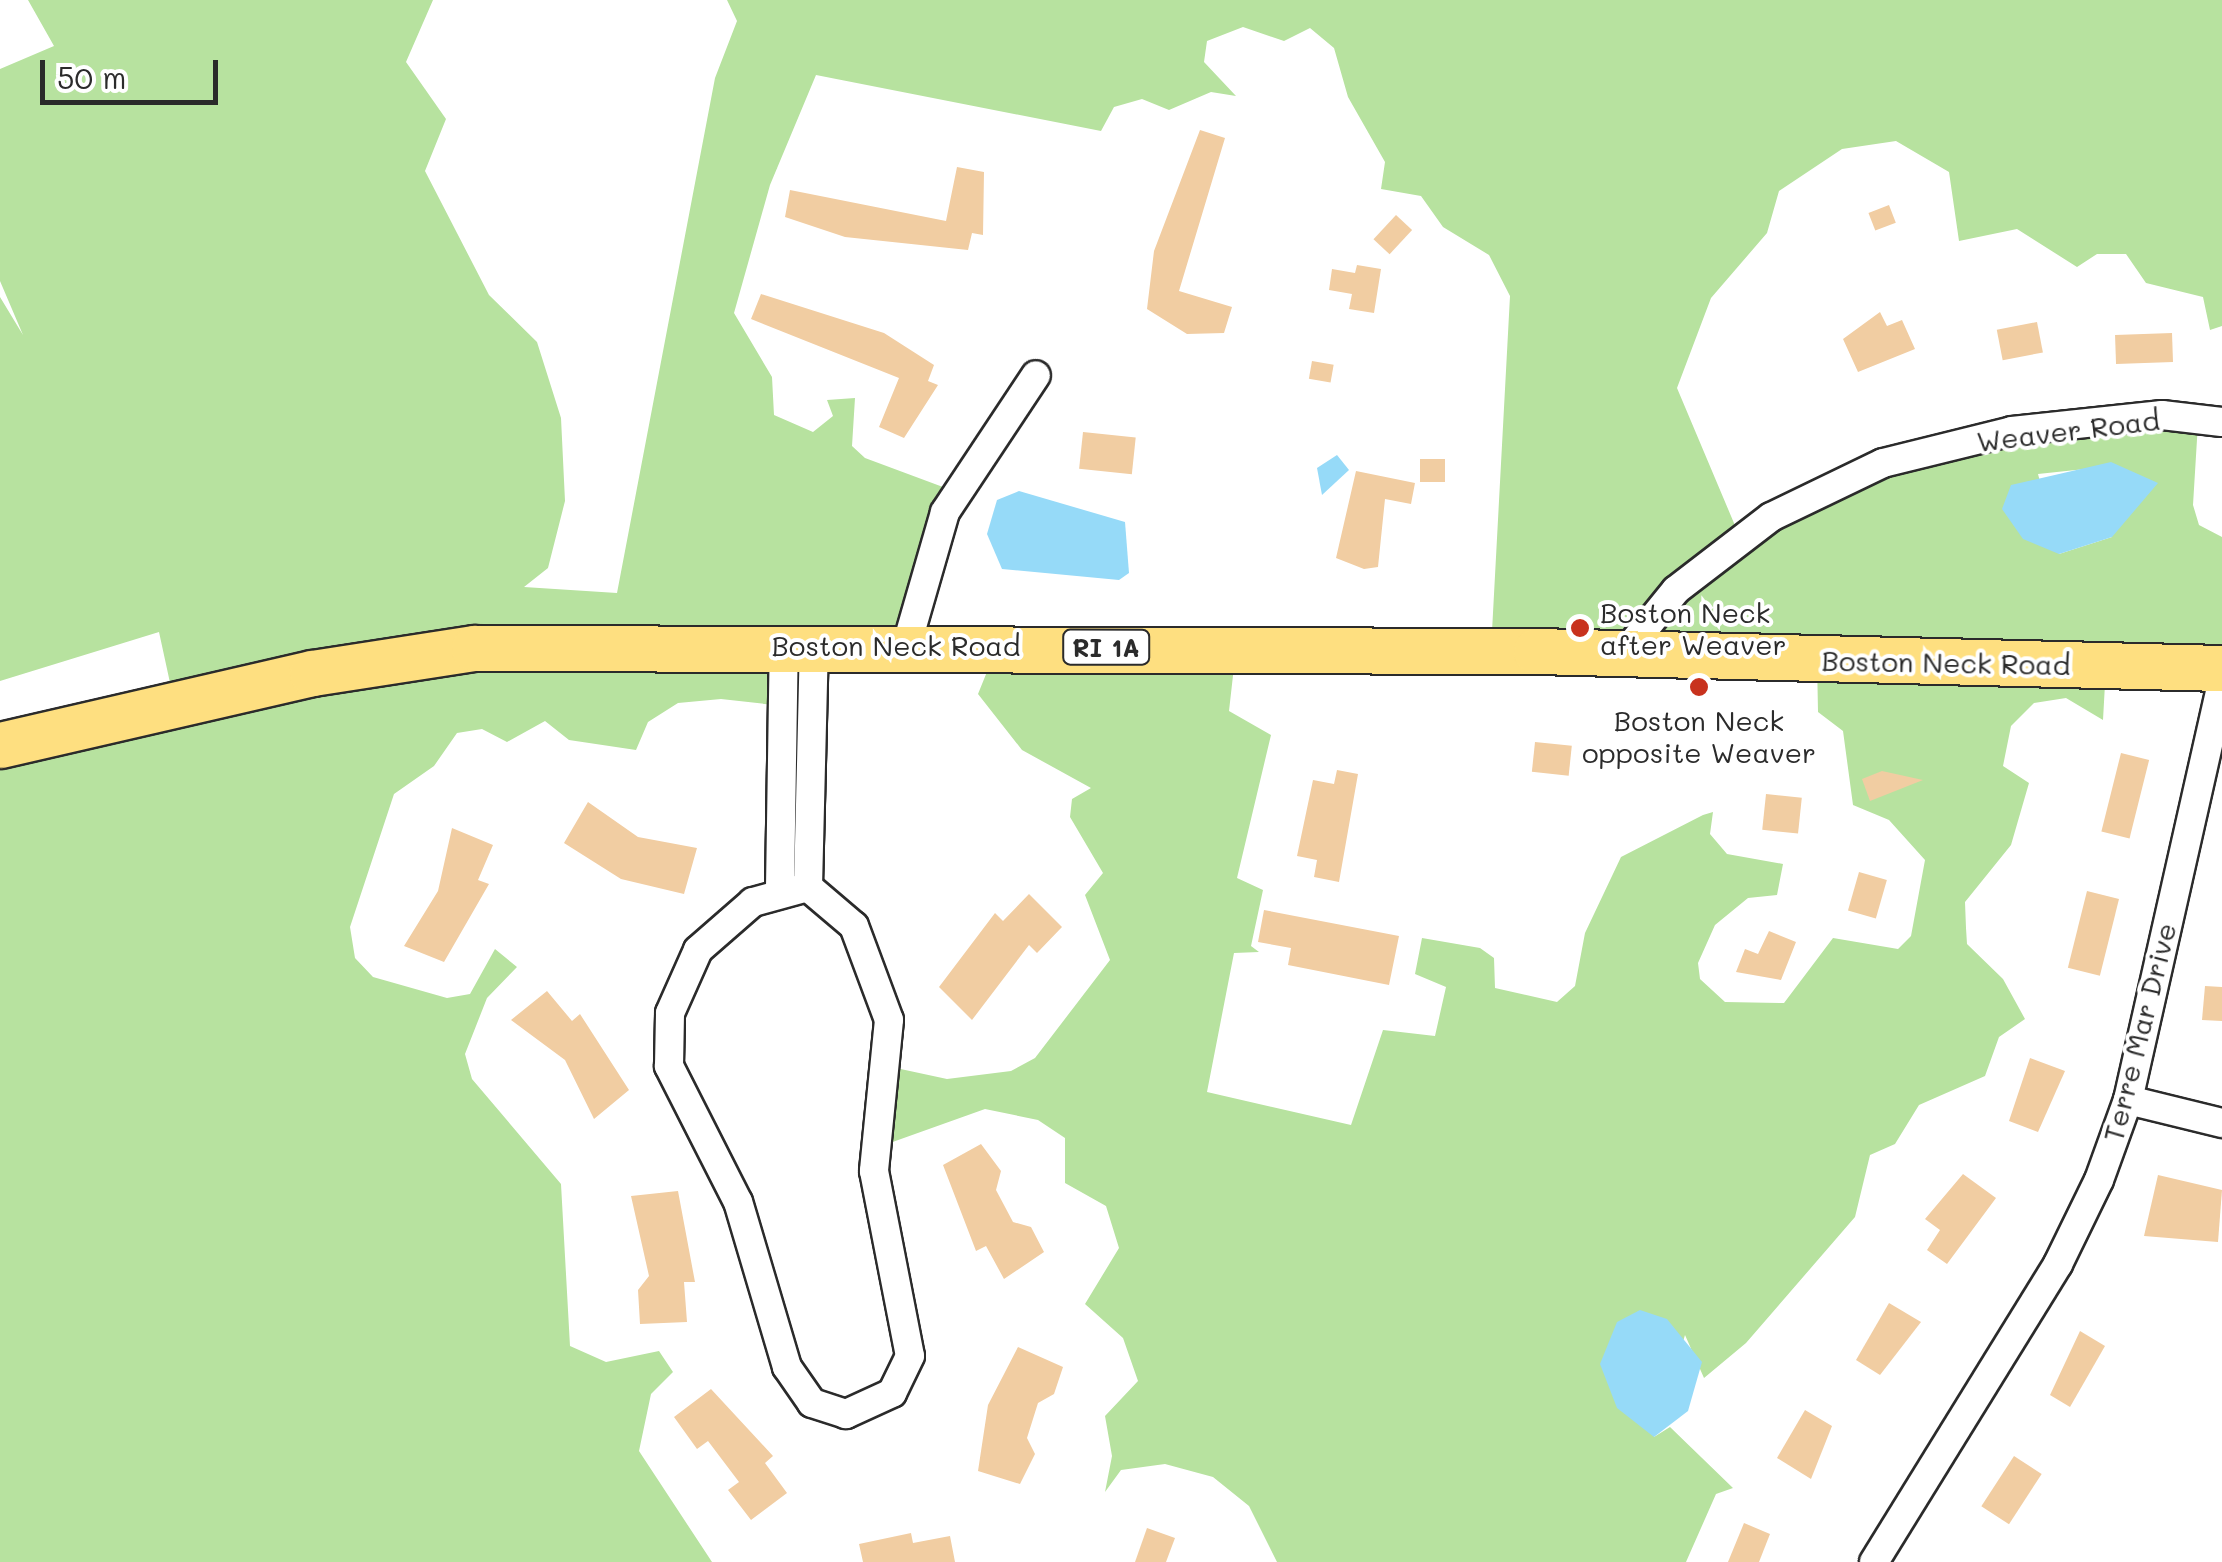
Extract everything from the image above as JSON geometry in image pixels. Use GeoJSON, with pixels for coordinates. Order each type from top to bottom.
{"type":"FeatureCollection","features":[{"type":"Feature","properties":{"kind":"main road","name":"Boston Neck Road"},"geometry":{"type":"LineString","coordinates":[[0,744],[312,673],[474,648],[907,644],[1624,654],[2222,668]]}},
{"type":"Feature","properties":{"kind":"street"},"geometry":{"type":"LineString","coordinates":[[907,644],[911,604],[945,512],[1036,376]]}},
{"type":"Feature","properties":{"kind":"street","name":"Weaver Road"},"geometry":{"type":"LineString","coordinates":[[1624,654],[1676,590],[1771,517],[1883,464],[2012,431],[2162,415],[2222,422]]}},
{"type":"Feature","properties":{"kind":"street"},"geometry":{"type":"LineString","coordinates":[[794,888],[799,644]]}},
{"type":"Feature","properties":{"kind":"street","name":"Terre Mar Drive"},"geometry":{"type":"LineString","coordinates":[[1874,1562],[2058,1264],[2128,1100],[2222,684]]}},
{"type":"Feature","properties":{"kind":"street"},"geometry":{"type":"LineString","coordinates":[[794,888],[854,926],[890,1020],[874,1171],[910,1356],[892,1393],[846,1414],[812,1403],[787,1367],[738,1202],[669,1066],[670,1013],[688,966],[731,917],[794,888]]}},
{"type":"Feature","properties":{"kind":"street"},"geometry":{"type":"LineString","coordinates":[[2128,1100],[2222,1123]]}},
{"type":"Feature","properties":{"kind":"green space"},"geometry":{"type":"Polygon","coordinates":[[[28,0],[433,0],[406,62],[446,119],[425,171],[489,295],[537,342],[561,418],[565,501],[548,568],[524,587],[617,593],[715,78],[737,21],[727,0],[2222,0],[2222,326],[2210,330],[2203,297],[2146,283],[2126,254],[2097,254],[2077,267],[2017,229],[1959,241],[1949,172],[1896,141],[1842,149],[1779,191],[1767,233],[1711,298],[1677,388],[1739,535],[2014,429],[2198,423],[2193,505],[2199,525],[2222,537],[2222,665],[2106,666],[2103,720],[2066,698],[2034,703],[2011,726],[2003,766],[2029,783],[2011,845],[1965,902],[1966,928],[1967,944],[2003,979],[2025,1019],[1999,1037],[1985,1076],[1919,1105],[1895,1144],[1870,1155],[1855,1217],[1746,1343],[1704,1378],[1685,1335],[1654,1437],[1670,1427],[1733,1488],[1716,1494],[1686,1562],[1277,1562],[1249,1506],[1213,1477],[1165,1464],[1121,1470],[1105,1492],[1112,1456],[1105,1416],[1138,1381],[1123,1338],[1085,1304],[1119,1248],[1106,1206],[1065,1183],[1065,1138],[1038,1120],[985,1109],[873,1149],[882,1065],[947,1079],[1011,1071],[1035,1058],[1110,960],[1085,895],[1103,873],[1070,817],[1072,799],[1091,788],[1022,750],[978,694],[997,647],[1236,649],[1229,711],[1271,735],[1237,878],[1263,890],[1251,946],[1259,952],[1234,953],[1207,1092],[1351,1125],[1383,1030],[1435,1036],[1446,987],[1415,974],[1422,938],[1480,948],[1494,958],[1495,988],[1557,1002],[1575,986],[1585,933],[1621,857],[1703,815],[1713,812],[1710,834],[1727,854],[1783,864],[1777,895],[1748,898],[1715,925],[1698,963],[1700,979],[1725,1002],[1784,1003],[1833,938],[1898,949],[1911,936],[1925,860],[1889,820],[1853,805],[1843,731],[1818,712],[1817,660],[1491,650],[1510,296],[1489,255],[1443,227],[1421,196],[1381,189],[1385,162],[1348,97],[1334,48],[1310,28],[1284,41],[1243,27],[1207,41],[1204,62],[1236,96],[1211,92],[1169,110],[1142,99],[1114,107],[1101,131],[816,75],[770,185],[734,313],[772,377],[774,415],[813,432],[833,416],[827,400],[855,398],[852,446],[865,458],[951,490],[907,637],[805,640],[799,738],[789,740],[774,705],[721,699],[678,703],[648,722],[636,750],[569,740],[545,721],[507,742],[482,729],[457,733],[434,766],[394,794],[350,927],[355,958],[373,977],[447,998],[470,994],[495,949],[517,967],[487,998],[465,1054],[472,1079],[561,1184],[570,1346],[606,1362],[659,1351],[673,1372],[651,1394],[639,1451],[712,1562],[0,1562],[0,736],[172,692],[159,632],[0,681],[0,297],[23,335],[0,281],[0,69],[54,46],[28,0]],[[2104,467],[2038,474],[2059,554],[2112,537],[2104,467]]]}},
{"type":"Feature","properties":{"kind":"water"},"geometry":{"type":"Polygon","coordinates":[[[1337,455],[1349,470],[1322,495],[1317,468],[1337,455]]]}},
{"type":"Feature","properties":{"kind":"water"},"geometry":{"type":"Polygon","coordinates":[[[2111,462],[2158,483],[2112,537],[2059,554],[2023,539],[2002,509],[2011,485],[2111,462]]]}},
{"type":"Feature","properties":{"kind":"water"},"geometry":{"type":"Polygon","coordinates":[[[1019,491],[1125,522],[1129,573],[1119,580],[1002,569],[987,534],[997,500],[1019,491]]]}},
{"type":"Feature","properties":{"kind":"water"},"geometry":{"type":"Polygon","coordinates":[[[1640,1310],[1667,1319],[1702,1362],[1688,1411],[1654,1437],[1617,1408],[1600,1364],[1617,1322],[1640,1310]]]}},
{"type":"Feature","properties":{"kind":"building"},"geometry":{"type":"Polygon","coordinates":[[[1200,130],[1225,138],[1179,291],[1232,307],[1224,333],[1187,334],[1147,309],[1154,251],[1200,130]]]}},
{"type":"Feature","properties":{"kind":"building"},"geometry":{"type":"Polygon","coordinates":[[[957,167],[984,172],[983,235],[972,233],[968,250],[845,237],[785,217],[790,190],[946,221],[957,167]]]}},
{"type":"Feature","properties":{"kind":"building"},"geometry":{"type":"Polygon","coordinates":[[[1889,205],[1896,223],[1875,231],[1868,213],[1889,205]]]}},
{"type":"Feature","properties":{"kind":"building"},"geometry":{"type":"Polygon","coordinates":[[[1396,215],[1412,230],[1390,254],[1373,239],[1396,215]]]}},
{"type":"Feature","properties":{"kind":"building"},"geometry":{"type":"Polygon","coordinates":[[[1357,265],[1381,269],[1374,313],[1349,309],[1352,294],[1329,290],[1332,269],[1355,273],[1357,265]]]}},
{"type":"Feature","properties":{"kind":"building"},"geometry":{"type":"Polygon","coordinates":[[[761,294],[884,333],[934,365],[928,381],[938,385],[904,438],[879,427],[899,378],[751,319],[761,294]]]}},
{"type":"Feature","properties":{"kind":"building"},"geometry":{"type":"Polygon","coordinates":[[[1880,312],[1887,326],[1902,320],[1915,349],[1858,372],[1843,339],[1880,312]]]}},
{"type":"Feature","properties":{"kind":"building"},"geometry":{"type":"Polygon","coordinates":[[[2037,322],[2043,352],[2003,360],[1997,330],[2037,322]]]}},
{"type":"Feature","properties":{"kind":"building"},"geometry":{"type":"Polygon","coordinates":[[[2172,333],[2173,362],[2116,364],[2115,335],[2172,333]]]}},
{"type":"Feature","properties":{"kind":"building"},"geometry":{"type":"Polygon","coordinates":[[[1312,361],[1334,365],[1331,383],[1309,379],[1312,361]]]}},
{"type":"Feature","properties":{"kind":"building"},"geometry":{"type":"Polygon","coordinates":[[[1083,432],[1136,438],[1132,474],[1079,469],[1083,432]]]}},
{"type":"Feature","properties":{"kind":"building"},"geometry":{"type":"Polygon","coordinates":[[[1420,459],[1445,459],[1445,482],[1420,482],[1420,459]]]}},
{"type":"Feature","properties":{"kind":"building"},"geometry":{"type":"Polygon","coordinates":[[[1356,471],[1415,483],[1411,504],[1385,499],[1378,567],[1364,569],[1336,558],[1356,471]]]}},
{"type":"Feature","properties":{"kind":"building"},"geometry":{"type":"Polygon","coordinates":[[[1535,742],[1572,746],[1569,776],[1532,772],[1535,742]]]}},
{"type":"Feature","properties":{"kind":"building"},"geometry":{"type":"Polygon","coordinates":[[[2121,753],[2149,760],[2130,839],[2101,832],[2121,753]]]}},
{"type":"Feature","properties":{"kind":"building"},"geometry":{"type":"Polygon","coordinates":[[[1337,770],[1358,774],[1339,882],[1314,877],[1317,860],[1297,856],[1313,780],[1334,784],[1337,770]]]}},
{"type":"Feature","properties":{"kind":"building"},"geometry":{"type":"Polygon","coordinates":[[[1882,771],[1923,780],[1870,801],[1862,779],[1882,771]]]}},
{"type":"Feature","properties":{"kind":"building"},"geometry":{"type":"Polygon","coordinates":[[[1766,794],[1802,798],[1798,834],[1762,830],[1766,794]]]}},
{"type":"Feature","properties":{"kind":"building"},"geometry":{"type":"Polygon","coordinates":[[[588,802],[638,837],[697,848],[684,894],[621,879],[564,843],[588,802]]]}},
{"type":"Feature","properties":{"kind":"building"},"geometry":{"type":"Polygon","coordinates":[[[452,828],[493,845],[478,880],[489,884],[444,962],[404,946],[438,891],[452,828]]]}},
{"type":"Feature","properties":{"kind":"building"},"geometry":{"type":"Polygon","coordinates":[[[1859,872],[1887,880],[1876,918],[1848,910],[1859,872]]]}},
{"type":"Feature","properties":{"kind":"building"},"geometry":{"type":"Polygon","coordinates":[[[2087,891],[2119,899],[2100,976],[2068,968],[2087,891]]]}},
{"type":"Feature","properties":{"kind":"building"},"geometry":{"type":"Polygon","coordinates":[[[1029,894],[1062,927],[1037,953],[1029,945],[972,1020],[939,987],[995,913],[1003,921],[1029,894]]]}},
{"type":"Feature","properties":{"kind":"building"},"geometry":{"type":"Polygon","coordinates":[[[1264,910],[1399,936],[1389,985],[1288,965],[1291,948],[1258,942],[1264,910]]]}},
{"type":"Feature","properties":{"kind":"building"},"geometry":{"type":"Polygon","coordinates":[[[1769,931],[1796,942],[1781,980],[1736,972],[1745,949],[1758,954],[1769,931]]]}},
{"type":"Feature","properties":{"kind":"building"},"geometry":{"type":"Polygon","coordinates":[[[2205,986],[2222,987],[2222,1021],[2202,1020],[2205,986]]]}},
{"type":"Feature","properties":{"kind":"building"},"geometry":{"type":"Polygon","coordinates":[[[547,991],[572,1021],[580,1014],[629,1090],[594,1119],[565,1060],[511,1020],[547,991]]]}},
{"type":"Feature","properties":{"kind":"building"},"geometry":{"type":"Polygon","coordinates":[[[2030,1058],[2065,1071],[2038,1132],[2009,1121],[2030,1058]]]}},
{"type":"Feature","properties":{"kind":"building"},"geometry":{"type":"Polygon","coordinates":[[[981,1144],[1001,1171],[996,1190],[1013,1222],[1031,1227],[1044,1252],[1004,1279],[986,1246],[976,1251],[943,1165],[981,1144]]]}},
{"type":"Feature","properties":{"kind":"building"},"geometry":{"type":"Polygon","coordinates":[[[1963,1174],[1996,1198],[1947,1264],[1927,1250],[1940,1230],[1925,1219],[1963,1174]]]}},
{"type":"Feature","properties":{"kind":"building"},"geometry":{"type":"Polygon","coordinates":[[[2158,1175],[2222,1190],[2218,1242],[2144,1236],[2158,1175]]]}},
{"type":"Feature","properties":{"kind":"building"},"geometry":{"type":"Polygon","coordinates":[[[678,1191],[695,1282],[684,1282],[687,1322],[640,1324],[638,1290],[649,1276],[631,1196],[678,1191]]]}},
{"type":"Feature","properties":{"kind":"building"},"geometry":{"type":"Polygon","coordinates":[[[1889,1303],[1921,1322],[1880,1375],[1856,1360],[1889,1303]]]}},
{"type":"Feature","properties":{"kind":"building"},"geometry":{"type":"Polygon","coordinates":[[[2080,1331],[2105,1346],[2070,1407],[2050,1395],[2080,1331]]]}},
{"type":"Feature","properties":{"kind":"building"},"geometry":{"type":"Polygon","coordinates":[[[1018,1347],[1063,1367],[1054,1394],[1038,1403],[1027,1438],[1035,1454],[1020,1484],[978,1471],[988,1405],[1018,1347]]]}},
{"type":"Feature","properties":{"kind":"building"},"geometry":{"type":"Polygon","coordinates":[[[711,1389],[773,1456],[765,1463],[787,1493],[751,1520],[728,1490],[739,1482],[708,1441],[697,1449],[674,1417],[711,1389]]]}},
{"type":"Feature","properties":{"kind":"building"},"geometry":{"type":"Polygon","coordinates":[[[1805,1410],[1832,1426],[1811,1479],[1777,1458],[1805,1410]]]}},
{"type":"Feature","properties":{"kind":"building"},"geometry":{"type":"Polygon","coordinates":[[[2014,1456],[2042,1474],[2009,1524],[1981,1506],[2014,1456]]]}},
{"type":"Feature","properties":{"kind":"building"},"geometry":{"type":"Polygon","coordinates":[[[1744,1523],[1770,1534],[1759,1562],[1728,1562],[1744,1523]]]}},
{"type":"Feature","properties":{"kind":"building"},"geometry":{"type":"Polygon","coordinates":[[[1147,1528],[1175,1538],[1166,1562],[1135,1562],[1147,1528]]]}},
{"type":"Feature","properties":{"kind":"building"},"geometry":{"type":"Polygon","coordinates":[[[911,1533],[913,1543],[950,1536],[955,1562],[863,1562],[859,1544],[911,1533]]]}},
{"type":"Feature","properties":{"kind":"place","name":"Boston Neck after Weaver"},"geometry":{"type":"Point","coordinates":[1580,628]}},
{"type":"Feature","properties":{"kind":"place","name":"Boston Neck opposite Weaver"},"geometry":{"type":"Point","coordinates":[1699,687]}}]}
